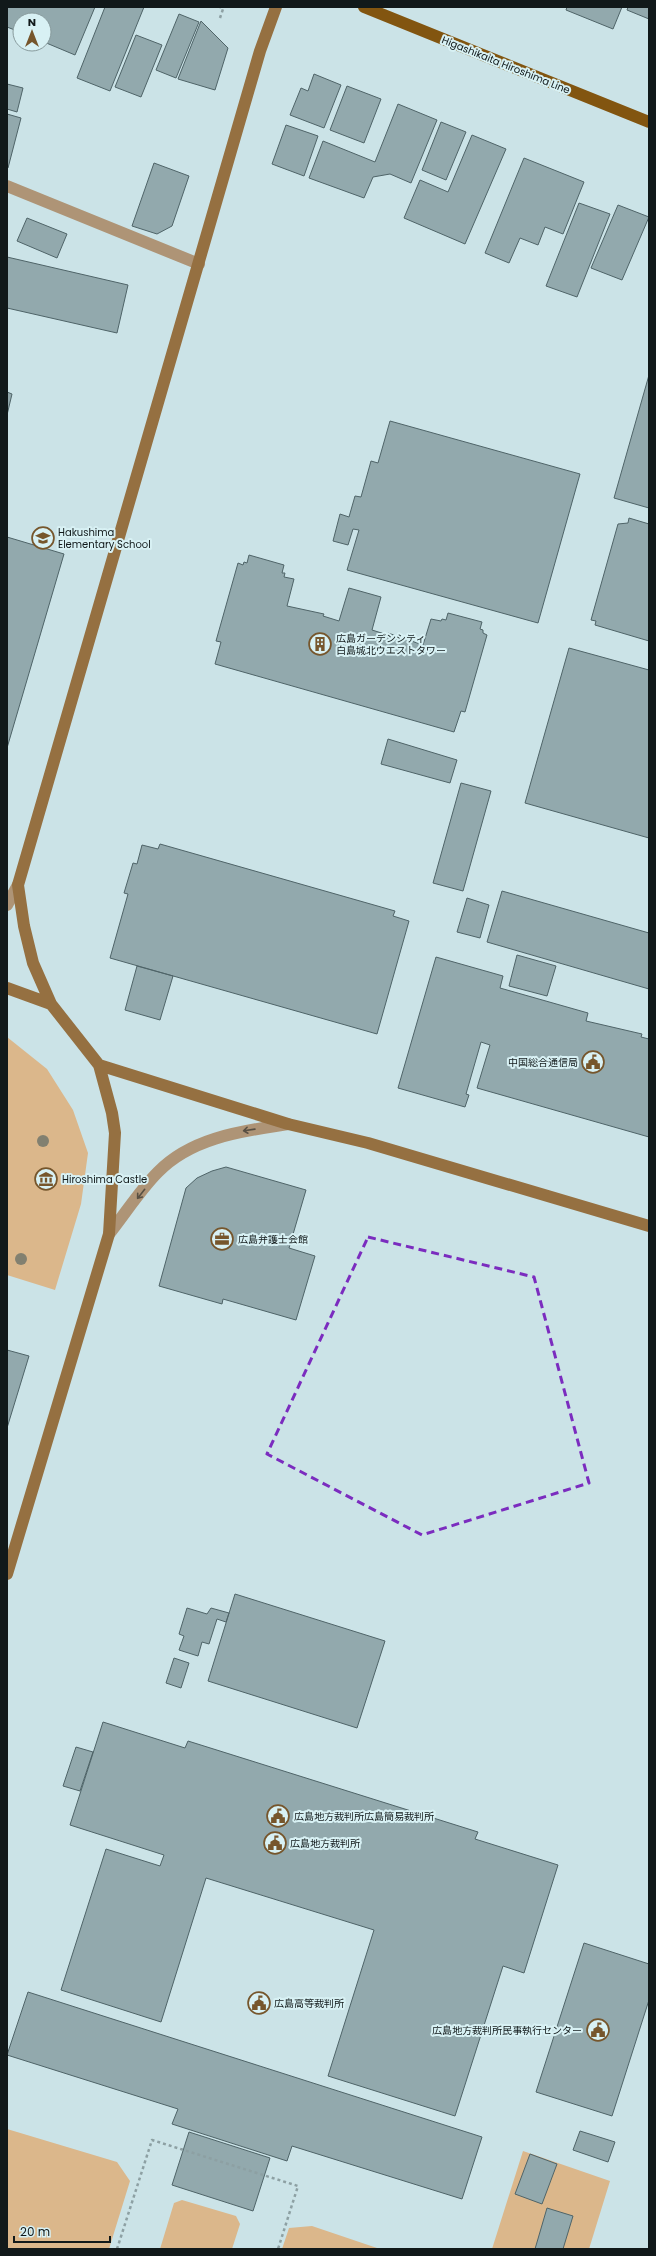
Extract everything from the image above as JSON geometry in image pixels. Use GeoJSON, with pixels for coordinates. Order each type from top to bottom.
{"type":"FeatureCollection","features":[{"type":"Feature","properties":{"kind":"main road","name":"Higashikaita Hiroshima Line"},"geometry":{"type":"LineString","coordinates":[[364,7],[649,122]]}},
{"type":"Feature","properties":{"kind":"street"},"geometry":{"type":"LineString","coordinates":[[7,905],[18,884],[260,51],[276,7]]}},
{"type":"Feature","properties":{"kind":"street"},"geometry":{"type":"LineString","coordinates":[[7,186],[199,264]]}},
{"type":"Feature","properties":{"kind":"street"},"geometry":{"type":"LineString","coordinates":[[7,1574],[109,1234],[115,1133],[112,1113],[100,1065],[51,1004],[33,963],[24,926],[18,884]]}},
{"type":"Feature","properties":{"kind":"street"},"geometry":{"type":"LineString","coordinates":[[7,988],[51,1004]]}},
{"type":"Feature","properties":{"kind":"street"},"geometry":{"type":"LineString","coordinates":[[100,1065],[288,1124],[368,1143],[649,1226]]}},
{"type":"Feature","properties":{"kind":"street"},"geometry":{"type":"LineString","coordinates":[[109,1234],[159,1171],[184,1154],[199,1145],[237,1132],[288,1124]]}},
{"type":"Feature","properties":{"kind":"path"},"geometry":{"type":"LineString","coordinates":[[220,7],[223,8],[220,18]]}},
{"type":"Feature","properties":{"kind":"path"},"geometry":{"type":"LineString","coordinates":[[117,2249],[152,2140],[298,2186],[278,2249]]}},
{"type":"Feature","properties":{"kind":"highlighted area"},"geometry":{"type":"Polygon","coordinates":[[[368,1237],[534,1277],[589,1483],[422,1535],[267,1454],[368,1237]]]}},
{"type":"Feature","properties":{"kind":"shaded area","name":"Hiroshima Castle"},"geometry":{"type":"Polygon","coordinates":[[[7,1037],[47,1069],[73,1110],[88,1153],[81,1204],[55,1290],[7,1275],[7,1037]]]}},
{"type":"Feature","properties":{"kind":"shaded area"},"geometry":{"type":"Polygon","coordinates":[[[7,2129],[117,2162],[130,2181],[109,2249],[7,2249],[7,2129]]]}},
{"type":"Feature","properties":{"kind":"shaded area"},"geometry":{"type":"Polygon","coordinates":[[[523,2151],[610,2181],[589,2249],[492,2249],[523,2151]]]}},
{"type":"Feature","properties":{"kind":"shaded area"},"geometry":{"type":"Polygon","coordinates":[[[182,2200],[236,2216],[240,2224],[232,2249],[160,2249],[174,2203],[182,2200]]]}},
{"type":"Feature","properties":{"kind":"shaded area"},"geometry":{"type":"Polygon","coordinates":[[[312,2226],[380,2249],[282,2249],[289,2228],[312,2226]]]}},
{"type":"Feature","properties":{"kind":"building"},"geometry":{"type":"Polygon","coordinates":[[[7,7],[95,7],[75,55],[52,45],[52,12],[12,12],[12,29],[7,27],[7,7]]]}},
{"type":"Feature","properties":{"kind":"building"},"geometry":{"type":"Polygon","coordinates":[[[105,7],[144,7],[110,91],[77,78],[105,7]]]}},
{"type":"Feature","properties":{"kind":"building"},"geometry":{"type":"Polygon","coordinates":[[[567,7],[622,7],[613,29],[566,10],[567,7]]]}},
{"type":"Feature","properties":{"kind":"building"},"geometry":{"type":"Polygon","coordinates":[[[628,7],[649,7],[649,19],[627,10],[628,7]]]}},
{"type":"Feature","properties":{"kind":"building"},"geometry":{"type":"Polygon","coordinates":[[[179,14],[199,22],[176,78],[156,70],[179,14]]]}},
{"type":"Feature","properties":{"kind":"building"},"geometry":{"type":"Polygon","coordinates":[[[201,21],[228,48],[215,90],[178,79],[201,21]]]}},
{"type":"Feature","properties":{"kind":"building"},"geometry":{"type":"Polygon","coordinates":[[[136,35],[162,45],[141,97],[115,87],[136,35]]]}},
{"type":"Feature","properties":{"kind":"building"},"geometry":{"type":"Polygon","coordinates":[[[314,74],[341,85],[324,128],[290,115],[301,88],[308,91],[314,74]]]}},
{"type":"Feature","properties":{"kind":"building"},"geometry":{"type":"Polygon","coordinates":[[[7,84],[23,88],[17,112],[7,109],[7,84]]]}},
{"type":"Feature","properties":{"kind":"building"},"geometry":{"type":"Polygon","coordinates":[[[347,86],[381,99],[364,143],[330,130],[347,86]]]}},
{"type":"Feature","properties":{"kind":"building"},"geometry":{"type":"Polygon","coordinates":[[[398,104],[437,120],[411,183],[390,174],[373,177],[364,198],[309,178],[323,141],[375,162],[398,104]]]}},
{"type":"Feature","properties":{"kind":"building"},"geometry":{"type":"Polygon","coordinates":[[[7,114],[21,118],[8,168],[7,167],[7,114]]]}},
{"type":"Feature","properties":{"kind":"building"},"geometry":{"type":"Polygon","coordinates":[[[441,122],[466,132],[446,180],[422,170],[441,122]]]}},
{"type":"Feature","properties":{"kind":"building"},"geometry":{"type":"Polygon","coordinates":[[[286,125],[318,136],[304,176],[272,164],[286,125]]]}},
{"type":"Feature","properties":{"kind":"building"},"geometry":{"type":"Polygon","coordinates":[[[472,135],[506,149],[465,244],[404,218],[420,180],[448,192],[472,135]]]}},
{"type":"Feature","properties":{"kind":"building"},"geometry":{"type":"Polygon","coordinates":[[[524,158],[584,182],[563,234],[545,227],[538,245],[520,238],[509,263],[485,253],[524,158]]]}},
{"type":"Feature","properties":{"kind":"building"},"geometry":{"type":"Polygon","coordinates":[[[154,163],[189,176],[172,226],[157,234],[132,226],[154,163]]]}},
{"type":"Feature","properties":{"kind":"building"},"geometry":{"type":"Polygon","coordinates":[[[579,203],[610,214],[577,297],[546,286],[579,203]]]}},
{"type":"Feature","properties":{"kind":"building"},"geometry":{"type":"Polygon","coordinates":[[[618,205],[649,217],[622,280],[591,268],[618,205]]]}},
{"type":"Feature","properties":{"kind":"building"},"geometry":{"type":"Polygon","coordinates":[[[27,218],[67,234],[57,258],[17,241],[27,218]]]}},
{"type":"Feature","properties":{"kind":"building"},"geometry":{"type":"Polygon","coordinates":[[[7,257],[128,285],[117,333],[7,308],[7,257]]]}},
{"type":"Feature","properties":{"kind":"building"},"geometry":{"type":"Polygon","coordinates":[[[649,375],[649,508],[614,498],[649,375]]]}},
{"type":"Feature","properties":{"kind":"building"},"geometry":{"type":"Polygon","coordinates":[[[7,392],[12,394],[7,415],[7,392]]]}},
{"type":"Feature","properties":{"kind":"building"},"geometry":{"type":"Polygon","coordinates":[[[390,421],[580,474],[538,623],[347,570],[359,530],[353,529],[348,545],[333,541],[340,514],[349,517],[355,496],[361,497],[371,461],[378,463],[390,421]]]}},
{"type":"Feature","properties":{"kind":"building"},"geometry":{"type":"Polygon","coordinates":[[[629,518],[649,524],[649,641],[595,625],[596,621],[591,620],[618,524],[628,523],[629,518]]]}},
{"type":"Feature","properties":{"kind":"building"},"geometry":{"type":"Polygon","coordinates":[[[7,537],[64,554],[7,748],[7,537]]]}},
{"type":"Feature","properties":{"kind":"building","name":"広島ガーデンシティ 白島城北ウエストタワー"},"geometry":{"type":"Polygon","coordinates":[[[249,555],[284,565],[282,573],[285,573],[284,577],[294,579],[287,606],[324,614],[323,616],[339,621],[349,588],[381,597],[372,630],[388,635],[388,633],[423,645],[431,619],[441,621],[442,619],[446,620],[448,613],[482,622],[480,629],[487,635],[465,712],[461,711],[454,732],[215,664],[221,642],[216,641],[238,563],[243,565],[244,562],[247,563],[249,555]]]}},
{"type":"Feature","properties":{"kind":"building"},"geometry":{"type":"Polygon","coordinates":[[[569,648],[649,670],[649,838],[525,803],[569,648]]]}},
{"type":"Feature","properties":{"kind":"building"},"geometry":{"type":"Polygon","coordinates":[[[388,739],[457,760],[450,783],[381,764],[388,739]]]}},
{"type":"Feature","properties":{"kind":"building"},"geometry":{"type":"Polygon","coordinates":[[[461,783],[491,791],[463,891],[433,883],[461,783]]]}},
{"type":"Feature","properties":{"kind":"building"},"geometry":{"type":"Polygon","coordinates":[[[160,844],[395,911],[393,916],[409,921],[377,1034],[110,958],[128,894],[124,893],[133,863],[137,864],[142,845],[158,849],[160,844]]]}},
{"type":"Feature","properties":{"kind":"building"},"geometry":{"type":"Polygon","coordinates":[[[502,891],[649,933],[649,989],[487,942],[502,891]]]}},
{"type":"Feature","properties":{"kind":"building"},"geometry":{"type":"Polygon","coordinates":[[[467,898],[489,905],[480,938],[457,932],[467,898]]]}},
{"type":"Feature","properties":{"kind":"building"},"geometry":{"type":"Polygon","coordinates":[[[517,955],[556,966],[547,996],[509,986],[517,955]]]}},
{"type":"Feature","properties":{"kind":"building"},"geometry":{"type":"Polygon","coordinates":[[[436,957],[503,976],[500,988],[588,1013],[586,1021],[642,1034],[641,1037],[649,1039],[649,1137],[477,1088],[490,1045],[481,1042],[466,1094],[469,1095],[465,1107],[398,1088],[436,957]]]}},
{"type":"Feature","properties":{"kind":"building"},"geometry":{"type":"Polygon","coordinates":[[[137,966],[173,976],[160,1020],[125,1010],[137,966]]]}},
{"type":"Feature","properties":{"kind":"building"},"geometry":{"type":"Polygon","coordinates":[[[226,1167],[306,1190],[289,1248],[315,1256],[296,1320],[223,1299],[222,1304],[159,1286],[186,1188],[197,1178],[212,1171],[226,1167]]]}},
{"type":"Feature","properties":{"kind":"building"},"geometry":{"type":"Polygon","coordinates":[[[7,1350],[29,1356],[7,1428],[7,1350]]]}},
{"type":"Feature","properties":{"kind":"building"},"geometry":{"type":"Polygon","coordinates":[[[235,1594],[385,1641],[357,1728],[208,1681],[235,1594]]]}},
{"type":"Feature","properties":{"kind":"building"},"geometry":{"type":"Polygon","coordinates":[[[187,1608],[207,1614],[211,1608],[229,1613],[226,1622],[217,1619],[209,1644],[202,1642],[198,1656],[179,1650],[184,1636],[179,1634],[187,1608]]]}},
{"type":"Feature","properties":{"kind":"building"},"geometry":{"type":"Polygon","coordinates":[[[174,1658],[189,1663],[181,1688],[166,1683],[174,1658]]]}},
{"type":"Feature","properties":{"kind":"building"},"geometry":{"type":"Polygon","coordinates":[[[103,1722],[185,1748],[188,1741],[478,1832],[475,1839],[558,1865],[524,1973],[503,1966],[455,2116],[328,2076],[374,1930],[206,1878],[161,2022],[61,1990],[106,1849],[160,1866],[164,1855],[70,1825],[103,1722]]]}},
{"type":"Feature","properties":{"kind":"building"},"geometry":{"type":"Polygon","coordinates":[[[76,1747],[93,1752],[80,1791],[63,1786],[76,1747]]]}},
{"type":"Feature","properties":{"kind":"building"},"geometry":{"type":"Polygon","coordinates":[[[584,1943],[649,1964],[649,2000],[612,2116],[536,2092],[584,1943]]]}},
{"type":"Feature","properties":{"kind":"building"},"geometry":{"type":"Polygon","coordinates":[[[28,1992],[482,2137],[462,2199],[292,2146],[287,2161],[172,2124],[178,2109],[7,2055],[28,1992]]]}},
{"type":"Feature","properties":{"kind":"building"},"geometry":{"type":"Polygon","coordinates":[[[580,2131],[615,2142],[608,2162],[573,2150],[580,2131]]]}},
{"type":"Feature","properties":{"kind":"building"},"geometry":{"type":"Polygon","coordinates":[[[189,2132],[270,2158],[253,2211],[172,2185],[189,2132]]]}},
{"type":"Feature","properties":{"kind":"building"},"geometry":{"type":"Polygon","coordinates":[[[530,2154],[557,2164],[542,2204],[515,2194],[530,2154]]]}},
{"type":"Feature","properties":{"kind":"building"},"geometry":{"type":"Polygon","coordinates":[[[547,2208],[573,2216],[563,2249],[535,2249],[547,2208]]]}},
{"type":"Feature","properties":{"kind":"place","name":"Hakushima Elementary School"},"geometry":{"type":"Point","coordinates":[43,538]}},
{"type":"Feature","properties":{"kind":"place","name":"広島ガーデンシティ 白島城北ウエストタワー"},"geometry":{"type":"Point","coordinates":[320,644]}},
{"type":"Feature","properties":{"kind":"place","name":"中国総合通信局"},"geometry":{"type":"Point","coordinates":[593,1062]}},
{"type":"Feature","properties":{"kind":"place","name":"Hiroshima Castle"},"geometry":{"type":"Point","coordinates":[46,1179]}},
{"type":"Feature","properties":{"kind":"place","name":"広島弁護士会館"},"geometry":{"type":"Point","coordinates":[222,1239]}},
{"type":"Feature","properties":{"kind":"place","name":"広島地方裁判所広島簡易裁判所"},"geometry":{"type":"Point","coordinates":[278,1816]}},
{"type":"Feature","properties":{"kind":"place","name":"広島地方裁判所"},"geometry":{"type":"Point","coordinates":[275,1843]}},
{"type":"Feature","properties":{"kind":"place","name":"広島高等裁判所"},"geometry":{"type":"Point","coordinates":[259,2003]}},
{"type":"Feature","properties":{"kind":"place","name":"広島地方裁判所民事執行センター"},"geometry":{"type":"Point","coordinates":[598,2030]}}]}
